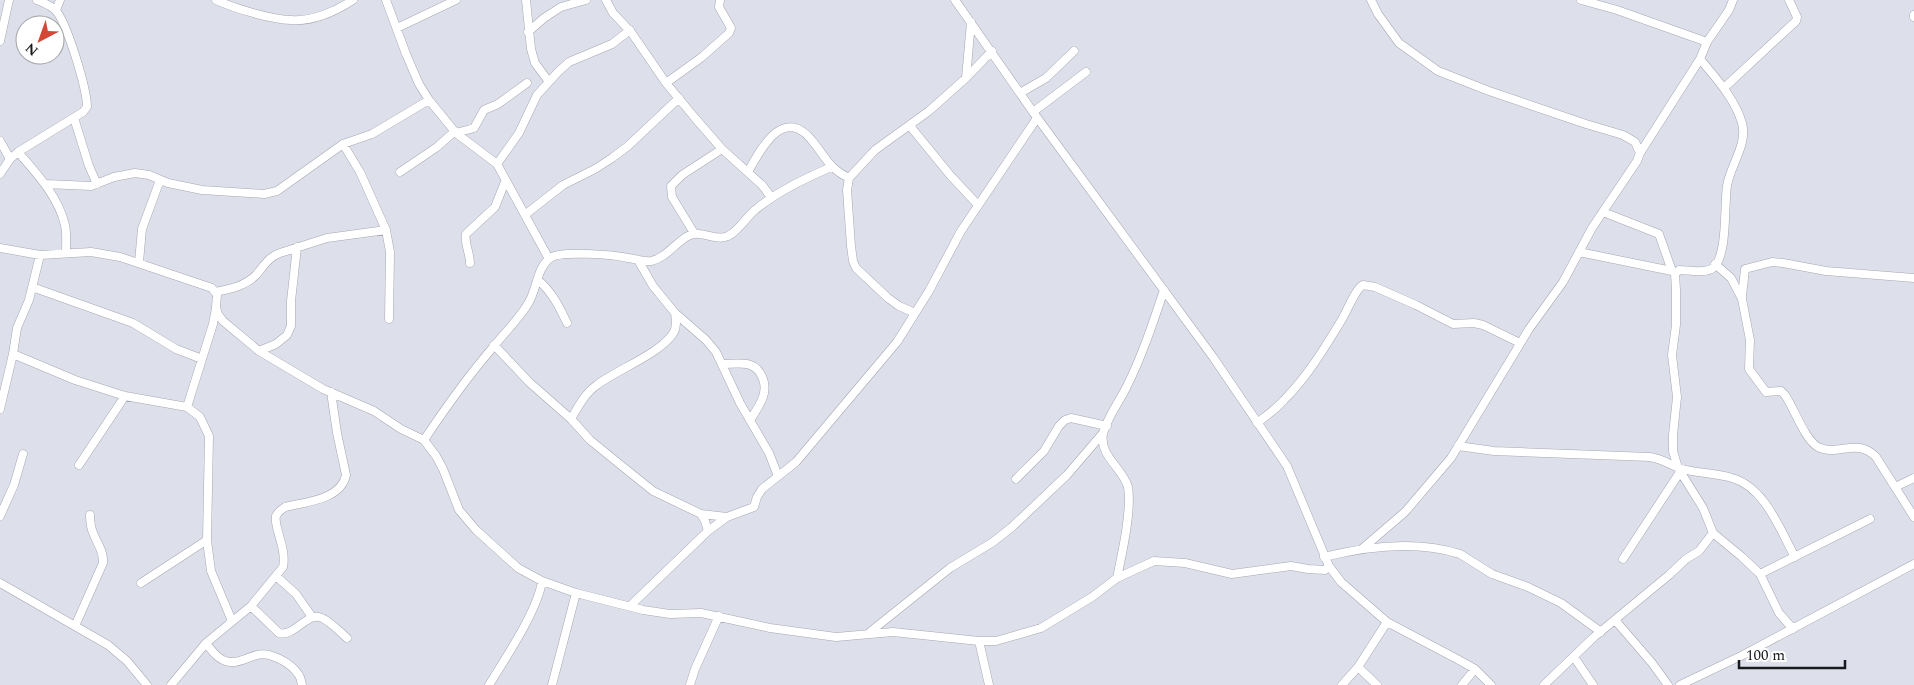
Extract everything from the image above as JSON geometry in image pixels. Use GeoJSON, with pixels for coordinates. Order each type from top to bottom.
{"type":"FeatureCollection","features":[{"type":"Feature","properties":{"kind":"street"},"geometry":{"type":"LineString","coordinates":[[0,41],[9,0]]}},
{"type":"Feature","properties":{"kind":"street"},"geometry":{"type":"LineString","coordinates":[[0,174],[10,159],[18,152],[74,118],[87,107],[87,100],[71,46],[56,10],[38,0]]}},
{"type":"Feature","properties":{"kind":"street"},"geometry":{"type":"LineString","coordinates":[[56,10],[60,0]]}},
{"type":"Feature","properties":{"kind":"street"},"geometry":{"type":"LineString","coordinates":[[216,0],[235,8],[292,20],[328,14],[353,0]]}},
{"type":"Feature","properties":{"kind":"street"},"geometry":{"type":"LineString","coordinates":[[386,0],[419,84],[429,100],[456,132],[496,164],[505,182],[526,214],[549,258]]}},
{"type":"Feature","properties":{"kind":"street"},"geometry":{"type":"LineString","coordinates":[[396,28],[456,0]]}},
{"type":"Feature","properties":{"kind":"street"},"geometry":{"type":"LineString","coordinates":[[526,0],[528,32],[535,63],[549,82]]}},
{"type":"Feature","properties":{"kind":"street"},"geometry":{"type":"LineString","coordinates":[[528,32],[544,18],[561,8],[586,0]]}},
{"type":"Feature","properties":{"kind":"street"},"geometry":{"type":"LineString","coordinates":[[606,0],[614,13],[630,30],[666,83],[722,149],[748,172],[771,197]]}},
{"type":"Feature","properties":{"kind":"street"},"geometry":{"type":"LineString","coordinates":[[666,83],[702,57],[729,34],[731,28],[719,7],[720,0]]}},
{"type":"Feature","properties":{"kind":"street"},"geometry":{"type":"LineString","coordinates":[[955,0],[1035,115],[1213,357],[1287,466],[1329,566],[1342,582],[1387,622],[1475,669],[1490,685]]}},
{"type":"Feature","properties":{"kind":"street"},"geometry":{"type":"LineString","coordinates":[[1371,0],[1378,14],[1399,44],[1438,71],[1489,91],[1623,135],[1635,142],[1640,154]]}},
{"type":"Feature","properties":{"kind":"street"},"geometry":{"type":"LineString","coordinates":[[1581,0],[1617,10],[1707,42]]}},
{"type":"Feature","properties":{"kind":"street"},"geometry":{"type":"LineString","coordinates":[[1363,548],[1386,530],[1411,505],[1451,458],[1520,343],[1563,282],[1592,228],[1637,161],[1700,59],[1707,42],[1729,10],[1733,0]]}},
{"type":"Feature","properties":{"kind":"street"},"geometry":{"type":"LineString","coordinates":[[1724,88],[1796,21],[1797,17],[1789,0]]}},
{"type":"Feature","properties":{"kind":"street"},"geometry":{"type":"LineString","coordinates":[[966,78],[970,22]]}},
{"type":"Feature","properties":{"kind":"street"},"geometry":{"type":"LineString","coordinates":[[496,164],[519,133],[537,95],[569,62],[612,44],[630,30]]}},
{"type":"Feature","properties":{"kind":"street"},"geometry":{"type":"LineString","coordinates":[[915,313],[899,306],[888,298],[856,268],[851,246],[847,190],[848,178],[886,140],[910,126],[966,78],[992,51]]}},
{"type":"Feature","properties":{"kind":"street"},"geometry":{"type":"LineString","coordinates":[[1020,93],[1046,78],[1074,51]]}},
{"type":"Feature","properties":{"kind":"street"},"geometry":{"type":"LineString","coordinates":[[1580,252],[1674,271],[1708,270],[1716,264],[1726,225],[1727,185],[1743,132],[1740,118],[1724,88],[1700,59]]}},
{"type":"Feature","properties":{"kind":"street"},"geometry":{"type":"LineString","coordinates":[[630,606],[708,531],[727,517],[751,509],[762,489],[796,462],[844,407],[896,342],[915,313],[929,291],[956,239],[1035,115],[1086,72]]}},
{"type":"Feature","properties":{"kind":"street"},"geometry":{"type":"LineString","coordinates":[[400,172],[456,132],[474,128],[484,110],[498,104],[527,83]]}},
{"type":"Feature","properties":{"kind":"street"},"geometry":{"type":"LineString","coordinates":[[526,214],[563,185],[595,169],[628,146],[679,98]]}},
{"type":"Feature","properties":{"kind":"street"},"geometry":{"type":"LineString","coordinates":[[46,184],[82,187],[135,173],[149,175],[160,180],[202,190],[264,194],[277,191],[286,186],[343,144],[372,134],[429,100]]}},
{"type":"Feature","properties":{"kind":"street"},"geometry":{"type":"LineString","coordinates":[[74,118],[89,166],[97,184]]}},
{"type":"Feature","properties":{"kind":"street"},"geometry":{"type":"LineString","coordinates":[[748,172],[764,144],[772,135],[792,126],[805,132],[831,167],[848,178]]}},
{"type":"Feature","properties":{"kind":"street"},"geometry":{"type":"LineString","coordinates":[[910,126],[950,175],[978,205]]}},
{"type":"Feature","properties":{"kind":"street"},"geometry":{"type":"LineString","coordinates":[[0,140],[10,159]]}},
{"type":"Feature","properties":{"kind":"street"},"geometry":{"type":"LineString","coordinates":[[343,144],[360,172],[386,230],[390,252],[389,319]]}},
{"type":"Feature","properties":{"kind":"street"},"geometry":{"type":"LineString","coordinates":[[694,233],[672,197],[671,186],[682,175],[722,149]]}},
{"type":"Feature","properties":{"kind":"street"},"geometry":{"type":"LineString","coordinates":[[18,152],[46,184],[58,204],[66,227],[66,253]]}},
{"type":"Feature","properties":{"kind":"street"},"geometry":{"type":"LineString","coordinates":[[424,440],[494,344],[522,315],[533,296],[542,268],[549,258],[568,253],[627,257],[649,261],[662,256],[694,233],[728,237],[735,232],[746,218],[771,197],[831,167]]}},
{"type":"Feature","properties":{"kind":"street"},"geometry":{"type":"LineString","coordinates":[[139,262],[142,229],[160,180]]}},
{"type":"Feature","properties":{"kind":"street"},"geometry":{"type":"LineString","coordinates":[[470,263],[469,249],[465,238],[466,234],[495,207],[505,182]]}},
{"type":"Feature","properties":{"kind":"street"},"geometry":{"type":"LineString","coordinates":[[1603,212],[1659,234],[1674,271],[1676,324],[1672,355],[1677,397],[1673,435],[1674,451],[1679,470],[1703,508],[1712,534],[1742,557],[1760,574],[1779,613],[1793,629]]}},
{"type":"Feature","properties":{"kind":"street"},"geometry":{"type":"LineString","coordinates":[[215,292],[246,283],[256,275],[273,255],[343,235],[386,230]]}},
{"type":"Feature","properties":{"kind":"street"},"geometry":{"type":"LineString","coordinates":[[259,351],[276,344],[287,335],[291,326],[291,301],[297,247]]}},
{"type":"Feature","properties":{"kind":"street"},"geometry":{"type":"LineString","coordinates":[[0,248],[40,255],[91,252],[120,256],[212,288],[215,292],[218,314],[222,321],[259,351],[331,392],[374,411],[401,430],[424,440],[443,469],[459,510],[476,530],[518,568],[542,581],[576,593],[630,606],[670,614],[701,613],[770,628],[836,637],[870,633],[911,633],[979,642],[996,642],[1042,628],[1092,597],[1117,578],[1154,561],[1185,563],[1232,574],[1291,566],[1325,570],[1329,566]]}},
{"type":"Feature","properties":{"kind":"street"},"geometry":{"type":"LineString","coordinates":[[0,409],[18,328],[32,287],[40,255]]}},
{"type":"Feature","properties":{"kind":"street"},"geometry":{"type":"LineString","coordinates":[[638,260],[654,286],[675,313],[706,340],[722,364],[769,453],[778,476]]}},
{"type":"Feature","properties":{"kind":"street"},"geometry":{"type":"LineString","coordinates":[[1742,299],[1745,269],[1772,262],[1826,271],[1914,278]]}},
{"type":"Feature","properties":{"kind":"street"},"geometry":{"type":"LineString","coordinates":[[1716,264],[1731,278],[1742,299],[1750,340],[1748,369],[1761,387],[1766,392],[1781,392],[1785,395],[1816,446],[1832,449],[1861,447],[1870,450],[1914,517]]}},
{"type":"Feature","properties":{"kind":"street"},"geometry":{"type":"LineString","coordinates":[[538,280],[555,299],[567,323]]}},
{"type":"Feature","properties":{"kind":"street"},"geometry":{"type":"LineString","coordinates":[[1257,423],[1283,402],[1298,386],[1333,335],[1358,289],[1363,285],[1375,287],[1453,324],[1474,323],[1483,325],[1520,343]]}},
{"type":"Feature","properties":{"kind":"street"},"geometry":{"type":"LineString","coordinates":[[32,287],[120,317],[141,327],[176,349],[202,359]]}},
{"type":"Feature","properties":{"kind":"street"},"geometry":{"type":"LineString","coordinates":[[870,633],[950,568],[1012,528],[1068,475],[1103,433],[1128,386],[1164,290]]}},
{"type":"Feature","properties":{"kind":"street"},"geometry":{"type":"LineString","coordinates":[[187,407],[213,324],[216,307]]}},
{"type":"Feature","properties":{"kind":"street"},"geometry":{"type":"LineString","coordinates":[[571,419],[595,386],[666,342],[675,330],[677,322],[675,313]]}},
{"type":"Feature","properties":{"kind":"street"},"geometry":{"type":"LineString","coordinates":[[494,344],[529,382],[571,419],[590,440],[653,491],[701,514],[727,517]]}},
{"type":"Feature","properties":{"kind":"street"},"geometry":{"type":"LineString","coordinates":[[13,354],[75,380],[125,396],[187,407],[200,417],[209,436],[207,540],[211,571],[232,621]]}},
{"type":"Feature","properties":{"kind":"street"},"geometry":{"type":"LineString","coordinates":[[722,364],[746,364],[752,366],[758,370],[764,380],[766,390],[761,403],[750,420]]}},
{"type":"Feature","properties":{"kind":"street"},"geometry":{"type":"LineString","coordinates":[[171,685],[206,643],[251,606],[283,567],[282,542],[276,524],[276,516],[279,511],[285,507],[329,495],[336,491],[345,481],[346,475],[331,392]]}},
{"type":"Feature","properties":{"kind":"street"},"geometry":{"type":"LineString","coordinates":[[79,465],[125,396]]}},
{"type":"Feature","properties":{"kind":"street"},"geometry":{"type":"LineString","coordinates":[[1016,479],[1044,451],[1059,426],[1065,420],[1072,418],[1107,426]]}},
{"type":"Feature","properties":{"kind":"street"},"geometry":{"type":"LineString","coordinates":[[1103,433],[1103,445],[1106,452],[1124,475],[1128,489],[1124,545],[1117,578]]}},
{"type":"Feature","properties":{"kind":"street"},"geometry":{"type":"LineString","coordinates":[[1458,446],[1494,451],[1650,457],[1662,459],[1679,470],[1732,478],[1750,487],[1760,496],[1795,557]]}},
{"type":"Feature","properties":{"kind":"street"},"geometry":{"type":"LineString","coordinates":[[0,516],[14,485],[23,454]]}},
{"type":"Feature","properties":{"kind":"street"},"geometry":{"type":"LineString","coordinates":[[1623,559],[1679,470]]}},
{"type":"Feature","properties":{"kind":"street"},"geometry":{"type":"LineString","coordinates":[[1895,487],[1914,478]]}},
{"type":"Feature","properties":{"kind":"street"},"geometry":{"type":"LineString","coordinates":[[701,514],[708,531]]}},
{"type":"Feature","properties":{"kind":"street"},"geometry":{"type":"LineString","coordinates":[[75,626],[103,563],[104,556],[93,532],[90,515]]}},
{"type":"Feature","properties":{"kind":"street"},"geometry":{"type":"LineString","coordinates":[[1760,574],[1870,519]]}},
{"type":"Feature","properties":{"kind":"street"},"geometry":{"type":"LineString","coordinates":[[1544,685],[1601,632],[1686,559],[1699,551],[1712,534]]}},
{"type":"Feature","properties":{"kind":"street"},"geometry":{"type":"LineString","coordinates":[[141,582],[207,540]]}},
{"type":"Feature","properties":{"kind":"street"},"geometry":{"type":"LineString","coordinates":[[1324,557],[1363,548],[1389,546],[1434,548],[1460,554],[1492,574],[1528,587],[1561,603],[1601,632]]}},
{"type":"Feature","properties":{"kind":"street"},"geometry":{"type":"LineString","coordinates":[[1680,685],[1793,629],[1914,564]]}},
{"type":"Feature","properties":{"kind":"street"},"geometry":{"type":"LineString","coordinates":[[276,576],[296,594],[312,617]]}},
{"type":"Feature","properties":{"kind":"street"},"geometry":{"type":"LineString","coordinates":[[489,685],[532,608],[541,589],[542,581]]}},
{"type":"Feature","properties":{"kind":"street"},"geometry":{"type":"LineString","coordinates":[[0,583],[108,645],[127,661],[147,685]]}},
{"type":"Feature","properties":{"kind":"street"},"geometry":{"type":"LineString","coordinates":[[552,685],[576,593]]}},
{"type":"Feature","properties":{"kind":"street"},"geometry":{"type":"LineString","coordinates":[[251,606],[274,630],[283,634],[312,617],[322,618],[347,638]]}},
{"type":"Feature","properties":{"kind":"street"},"geometry":{"type":"LineString","coordinates":[[690,685],[718,616]]}},
{"type":"Feature","properties":{"kind":"street"},"geometry":{"type":"LineString","coordinates":[[1615,620],[1652,663],[1668,685]]}},
{"type":"Feature","properties":{"kind":"street"},"geometry":{"type":"LineString","coordinates":[[1342,685],[1358,667],[1387,622]]}},
{"type":"Feature","properties":{"kind":"street"},"geometry":{"type":"LineString","coordinates":[[979,642],[989,685]]}},
{"type":"Feature","properties":{"kind":"street"},"geometry":{"type":"LineString","coordinates":[[206,643],[219,658],[230,662],[243,660],[258,654],[273,657],[288,665],[299,674],[302,685]]}},
{"type":"Feature","properties":{"kind":"street"},"geometry":{"type":"LineString","coordinates":[[1574,657],[1593,685]]}},
{"type":"Feature","properties":{"kind":"street"},"geometry":{"type":"LineString","coordinates":[[1358,667],[1377,685]]}},
{"type":"Feature","properties":{"kind":"street"},"geometry":{"type":"LineString","coordinates":[[1462,685],[1475,669]]}}]}
